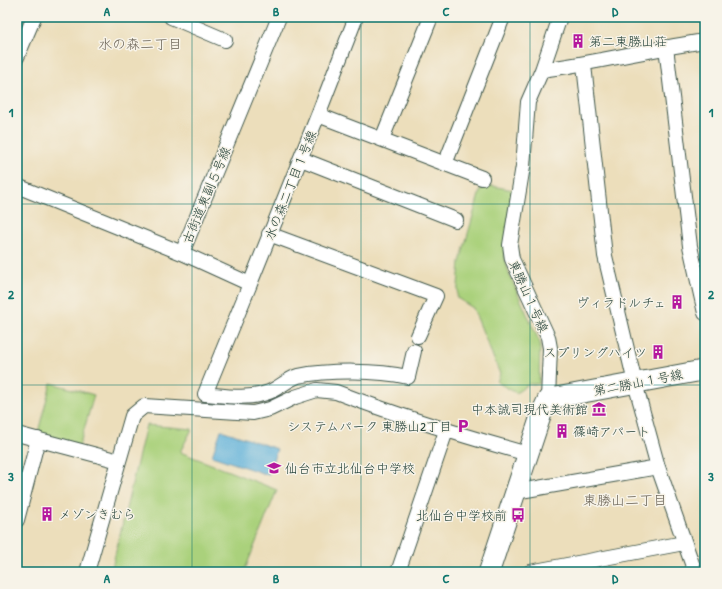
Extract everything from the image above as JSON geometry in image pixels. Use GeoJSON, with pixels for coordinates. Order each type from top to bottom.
{"type":"FeatureCollection","features":[{"type":"Feature","properties":{"kind":"street"},"geometry":{"type":"LineString","coordinates":[[17,57],[34,17]]}},
{"type":"Feature","properties":{"kind":"street"},"geometry":{"type":"LineString","coordinates":[[172,17],[225,40]]}},
{"type":"Feature","properties":{"kind":"street","name":"古街道東副５号線"},"geometry":{"type":"LineString","coordinates":[[17,186],[182,253],[279,17]]}},
{"type":"Feature","properties":{"kind":"street","name":"水の森二丁目１号線"},"geometry":{"type":"LineString","coordinates":[[356,17],[301,159],[269,234],[205,394],[236,398],[257,395],[267,392],[299,376],[332,373],[388,374],[408,377],[414,351]]}},
{"type":"Feature","properties":{"kind":"street"},"geometry":{"type":"LineString","coordinates":[[382,139],[431,17]]}},
{"type":"Feature","properties":{"kind":"street"},"geometry":{"type":"LineString","coordinates":[[445,164],[503,17]]}},
{"type":"Feature","properties":{"kind":"street","name":"東勝山１号線"},"geometry":{"type":"LineString","coordinates":[[489,572],[528,454],[548,400],[550,348],[548,337],[511,253],[523,166],[528,102],[542,70],[560,17]]}},
{"type":"Feature","properties":{"kind":"street"},"geometry":{"type":"LineString","coordinates":[[542,70],[584,64],[666,47],[705,41]]}},
{"type":"Feature","properties":{"kind":"street"},"geometry":{"type":"LineString","coordinates":[[666,47],[690,246],[705,313]]}},
{"type":"Feature","properties":{"kind":"street"},"geometry":{"type":"LineString","coordinates":[[584,64],[605,256],[635,383],[658,467],[695,572]]}},
{"type":"Feature","properties":{"kind":"street"},"geometry":{"type":"LineString","coordinates":[[318,115],[482,178]]}},
{"type":"Feature","properties":{"kind":"street"},"geometry":{"type":"LineString","coordinates":[[301,159],[456,220]]}},
{"type":"Feature","properties":{"kind":"street"},"geometry":{"type":"LineString","coordinates":[[269,234],[436,296],[418,336]]}},
{"type":"Feature","properties":{"kind":"street"},"geometry":{"type":"LineString","coordinates":[[182,253],[250,284]]}},
{"type":"Feature","properties":{"kind":"street","name":"第二勝山１号線"},"geometry":{"type":"LineString","coordinates":[[548,400],[705,370]]}},
{"type":"Feature","properties":{"kind":"street"},"geometry":{"type":"LineString","coordinates":[[86,572],[132,416],[144,406],[257,412],[270,409],[304,393],[323,389],[419,420],[446,431],[528,454]]}},
{"type":"Feature","properties":{"kind":"street"},"geometry":{"type":"LineString","coordinates":[[398,572],[446,431]]}},
{"type":"Feature","properties":{"kind":"street"},"geometry":{"type":"LineString","coordinates":[[17,434],[118,461]]}},
{"type":"Feature","properties":{"kind":"street"},"geometry":{"type":"LineString","coordinates":[[17,520],[38,439]]}},
{"type":"Feature","properties":{"kind":"street"},"geometry":{"type":"LineString","coordinates":[[516,492],[658,467]]}},
{"type":"Feature","properties":{"kind":"street"},"geometry":{"type":"LineString","coordinates":[[530,572],[684,543]]}},
{"type":"Feature","properties":{"kind":"green space"},"geometry":{"type":"Polygon","coordinates":[[[482,184],[513,190],[504,254],[509,274],[540,343],[539,384],[529,384],[516,393],[497,382],[500,374],[473,308],[457,298],[460,262],[482,184]]]}},
{"type":"Feature","properties":{"kind":"green space"},"geometry":{"type":"Polygon","coordinates":[[[51,383],[94,395],[79,447],[37,436],[51,383]]]}},
{"type":"Feature","properties":{"kind":"green space"},"geometry":{"type":"Polygon","coordinates":[[[146,425],[192,429],[180,452],[277,490],[244,572],[111,572],[146,425]]]}},
{"type":"Feature","properties":{"kind":"water"},"geometry":{"type":"Polygon","coordinates":[[[221,430],[277,449],[268,475],[212,456],[221,430]]]}},
{"type":"Feature","properties":{"kind":"place","name":"第二東勝山荘"},"geometry":{"type":"Point","coordinates":[578,41]}},
{"type":"Feature","properties":{"kind":"place","name":"ヴィラドルチェ"},"geometry":{"type":"Point","coordinates":[677,302]}},
{"type":"Feature","properties":{"kind":"place","name":"スプリングハイツ"},"geometry":{"type":"Point","coordinates":[658,352]}},
{"type":"Feature","properties":{"kind":"place","name":"中本誠司現代美術館"},"geometry":{"type":"Point","coordinates":[599,409]}},
{"type":"Feature","properties":{"kind":"place","name":"システムパーク 東勝山2丁目"},"geometry":{"type":"Point","coordinates":[463,426]}},
{"type":"Feature","properties":{"kind":"place","name":"篠崎アパート"},"geometry":{"type":"Point","coordinates":[562,431]}},
{"type":"Feature","properties":{"kind":"place","name":"仙台市立北仙台中学校"},"geometry":{"type":"Point","coordinates":[274,468]}},
{"type":"Feature","properties":{"kind":"place","name":"メゾンきむら"},"geometry":{"type":"Point","coordinates":[47,514]}},
{"type":"Feature","properties":{"kind":"place","name":"北仙台中学校前"},"geometry":{"type":"Point","coordinates":[518,515]}},
{"type":"Feature","properties":{"kind":"district","name":"水の森二丁目"},"geometry":{"type":"Point","coordinates":[140,43]}},
{"type":"Feature","properties":{"kind":"district","name":"東勝山二丁目"},"geometry":{"type":"Point","coordinates":[625,499]}}]}
